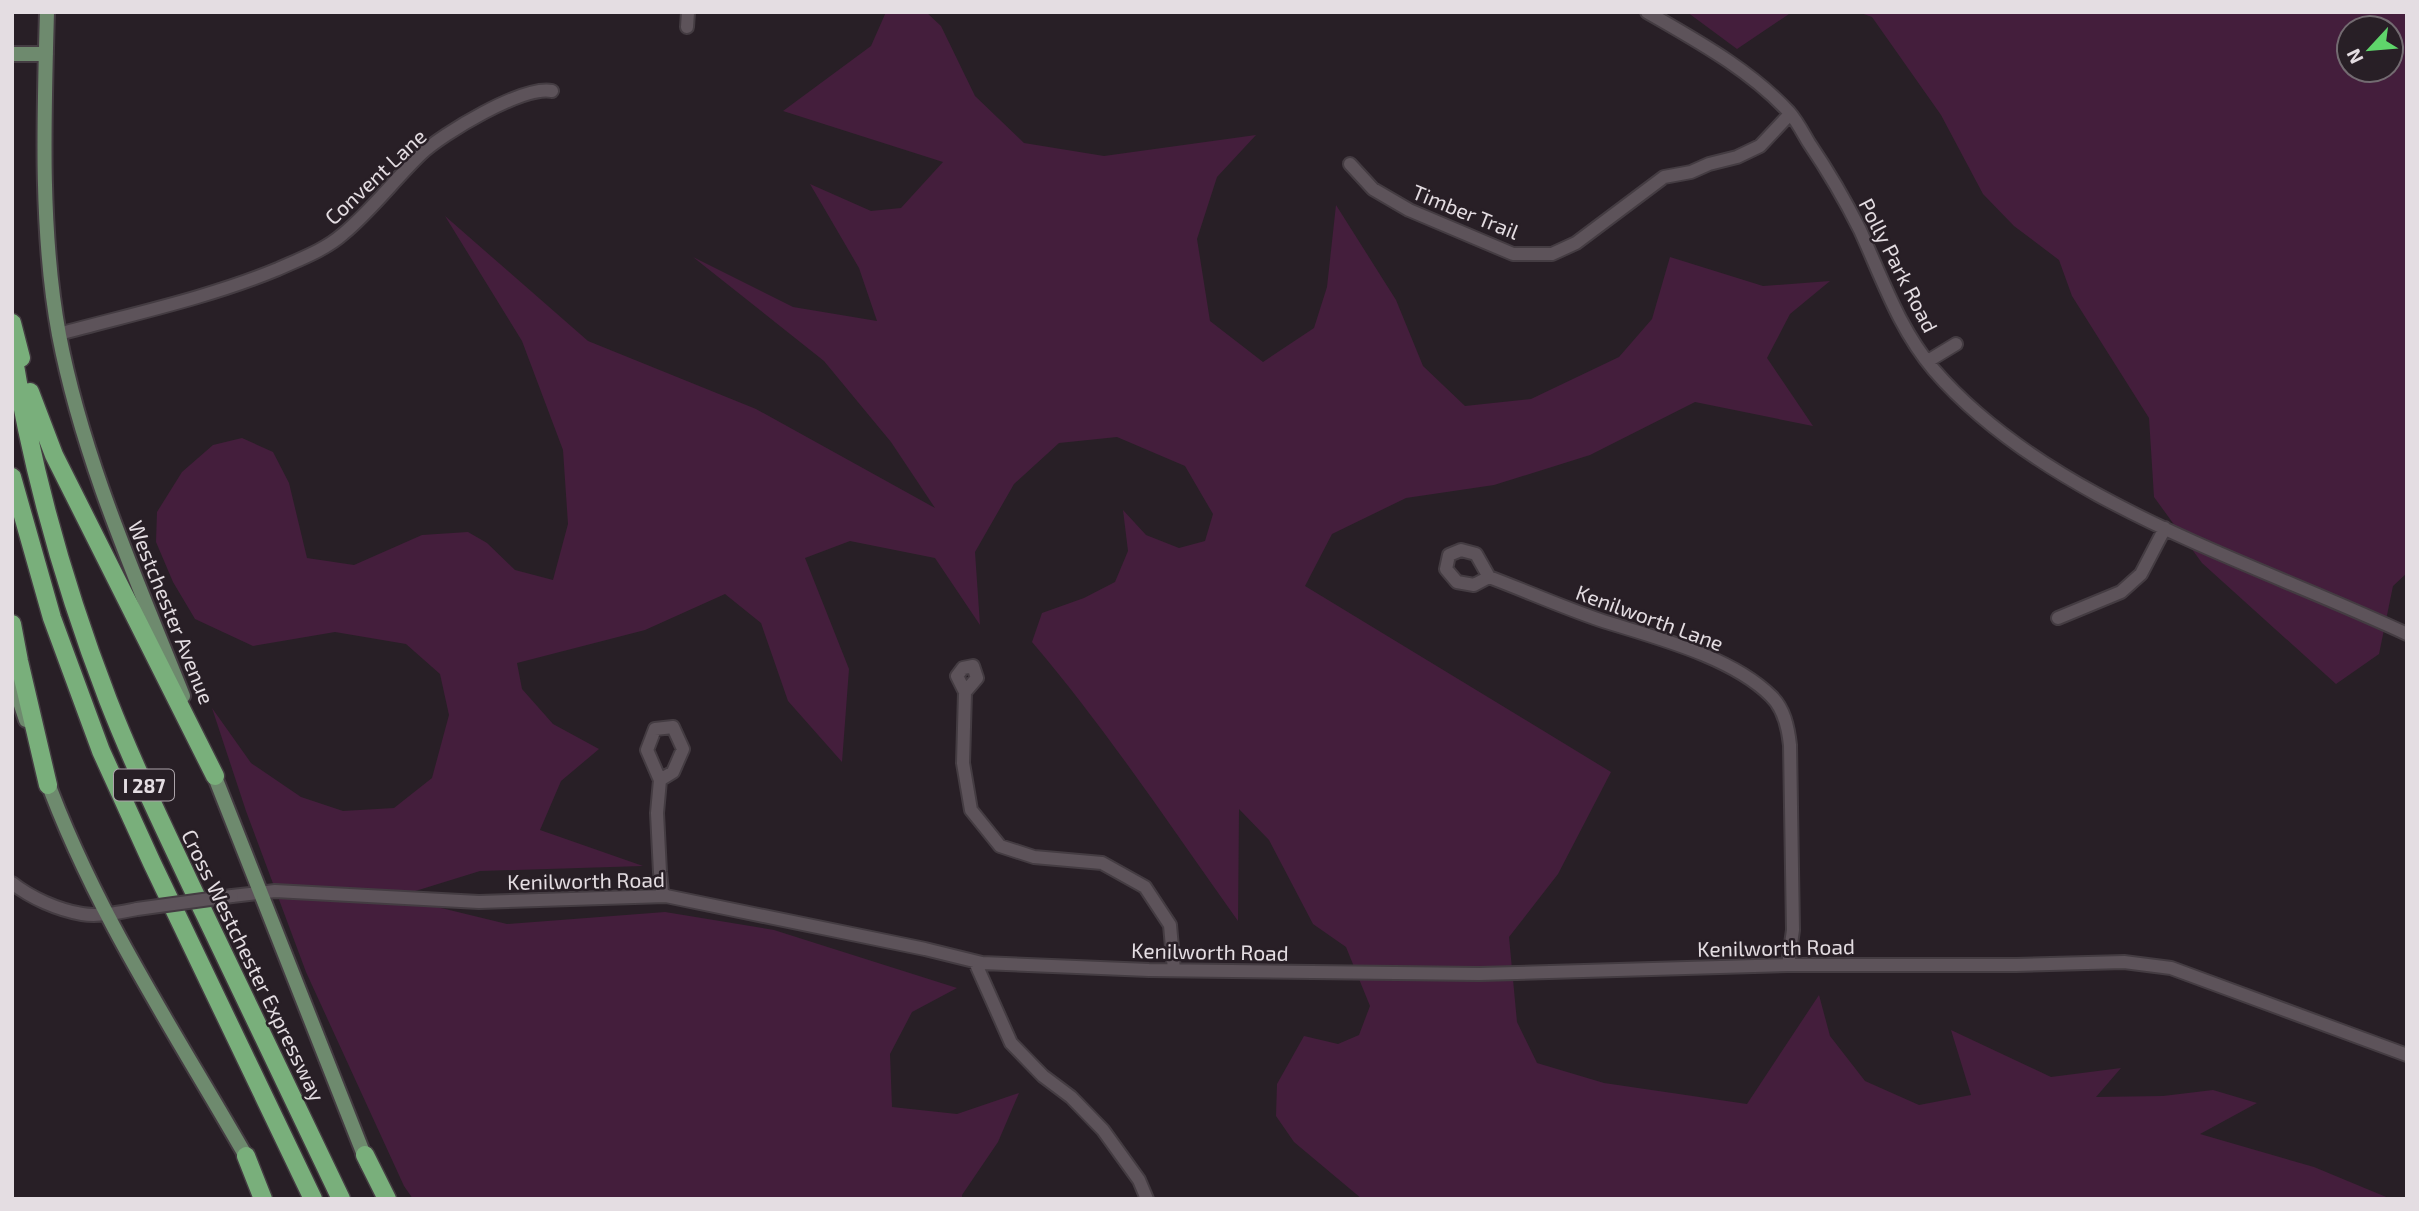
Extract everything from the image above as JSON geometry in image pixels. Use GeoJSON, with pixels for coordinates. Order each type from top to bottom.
{"type":"FeatureCollection","features":[{"type":"Feature","properties":{"kind":"highway"},"geometry":{"type":"LineString","coordinates":[[12,323],[31,395],[48,441],[215,776]]}},
{"type":"Feature","properties":{"kind":"highway","name":"Cross Westchester Expressway"},"geometry":{"type":"LineString","coordinates":[[12,348],[29,438],[52,532],[72,600],[108,699],[160,820],[341,1199]]}},
{"type":"Feature","properties":{"kind":"highway","name":"I 287"},"geometry":{"type":"LineString","coordinates":[[12,477],[41,584],[94,734],[148,855],[313,1199]]}},
{"type":"Feature","properties":{"kind":"highway"},"geometry":{"type":"LineString","coordinates":[[12,624],[48,785]]}},
{"type":"Feature","properties":{"kind":"highway"},"geometry":{"type":"LineString","coordinates":[[365,1155],[384,1199]]}},
{"type":"Feature","properties":{"kind":"highway"},"geometry":{"type":"LineString","coordinates":[[246,1156],[263,1199]]}},
{"type":"Feature","properties":{"kind":"main road","name":"Westchester Avenue"},"geometry":{"type":"LineString","coordinates":[[47,12],[46,202],[59,334],[77,412],[98,479],[365,1155]]}},
{"type":"Feature","properties":{"kind":"main road"},"geometry":{"type":"LineString","coordinates":[[12,54],[46,54]]}},
{"type":"Feature","properties":{"kind":"main road"},"geometry":{"type":"LineString","coordinates":[[12,678],[48,785],[107,912],[271,1199]]}},
{"type":"Feature","properties":{"kind":"street"},"geometry":{"type":"LineString","coordinates":[[687,27],[688,12]]}},
{"type":"Feature","properties":{"kind":"street","name":"Polly Park Road"},"geometry":{"type":"LineString","coordinates":[[1647,12],[1726,58],[1790,114],[1846,202],[1896,312],[1928,361],[1958,394],[2010,440],[2086,488],[2165,528],[2407,634]]}},
{"type":"Feature","properties":{"kind":"street","name":"Convent Lane"},"geometry":{"type":"LineString","coordinates":[[59,334],[243,283],[296,261],[344,234],[422,153],[474,119],[508,101],[532,91],[552,91]]}},
{"type":"Feature","properties":{"kind":"street","name":"Timber Trail"},"geometry":{"type":"LineString","coordinates":[[1350,164],[1373,189],[1409,210],[1513,254],[1552,254],[1576,243],[1664,177],[1692,172],[1709,164],[1737,158],[1760,146],[1790,114]]}},
{"type":"Feature","properties":{"kind":"street"},"geometry":{"type":"LineString","coordinates":[[1928,361],[1956,344]]}},
{"type":"Feature","properties":{"kind":"street"},"geometry":{"type":"LineString","coordinates":[[2058,618],[2121,592],[2141,574],[2165,528]]}},
{"type":"Feature","properties":{"kind":"street","name":"Kenilworth Lane"},"geometry":{"type":"LineString","coordinates":[[1489,577],[1597,619],[1712,659],[1744,676],[1773,698],[1789,730],[1790,745],[1793,930],[1788,965]]}},
{"type":"Feature","properties":{"kind":"street"},"geometry":{"type":"LineString","coordinates":[[965,692],[963,763],[971,810],[1000,846],[1034,857],[1102,863],[1145,887],[1170,925],[1174,970]]}},
{"type":"Feature","properties":{"kind":"street"},"geometry":{"type":"LineString","coordinates":[[660,779],[657,813],[660,872],[662,892],[666,896]]}},
{"type":"Feature","properties":{"kind":"street","name":"Kenilworth Road"},"geometry":{"type":"LineString","coordinates":[[12,883],[40,900],[82,914],[289,892],[479,902],[666,896],[912,946],[975,962],[1174,970],[1479,974],[1788,965],[2124,962],[2169,967],[2407,1055]]}},
{"type":"Feature","properties":{"kind":"street"},"geometry":{"type":"LineString","coordinates":[[975,962],[1011,1043],[1043,1076],[1072,1097],[1103,1130],[1139,1180],[1147,1199]]}},
{"type":"Feature","properties":{"kind":"shaded area"},"geometry":{"type":"Polygon","coordinates":[[[886,12],[926,12],[941,26],[975,96],[1024,143],[1104,156],[1256,135],[1217,177],[1197,239],[1210,321],[1263,362],[1314,328],[1327,287],[1336,205],[1396,300],[1423,366],[1465,406],[1531,399],[1619,357],[1652,319],[1670,257],[1763,286],[1830,281],[1790,314],[1767,358],[1813,426],[1695,402],[1590,455],[1494,485],[1406,498],[1332,534],[1305,586],[1611,772],[1558,874],[1509,937],[1517,1022],[1537,1063],[1604,1083],[1747,1104],[1819,995],[1830,1036],[1865,1081],[1919,1105],[1971,1095],[1951,1030],[2051,1077],[2121,1068],[2096,1097],[2163,1096],[2213,1090],[2257,1103],[2200,1134],[2314,1167],[2391,1199],[1362,1199],[1294,1142],[1276,1116],[1277,1084],[1304,1036],[1338,1044],[1359,1035],[1370,1006],[1346,947],[1313,924],[1269,840],[1239,809],[1238,921],[1112,744],[1032,642],[1042,613],[1084,598],[1115,582],[1128,551],[1123,510],[1146,535],[1179,548],[1205,541],[1213,514],[1185,466],[1117,437],[1059,443],[1014,484],[975,552],[980,625],[935,558],[850,541],[805,558],[849,669],[842,762],[788,701],[761,623],[725,594],[645,630],[517,663],[522,689],[553,724],[599,749],[561,781],[540,830],[643,866],[480,871],[396,897],[507,924],[665,912],[774,930],[957,988],[912,1012],[890,1054],[892,1107],[957,1114],[1019,1093],[998,1142],[962,1195],[962,1199],[413,1199],[404,1186],[306,972],[246,811],[212,708],[251,763],[301,797],[343,811],[394,808],[432,778],[449,715],[440,674],[406,644],[335,632],[253,646],[195,619],[173,582],[156,542],[157,512],[182,472],[213,445],[242,438],[273,452],[289,483],[307,558],[354,565],[422,535],[468,532],[487,543],[515,570],[553,580],[568,524],[563,450],[522,341],[445,216],[588,341],[756,409],[935,508],[891,442],[824,361],[693,257],[793,307],[877,321],[859,268],[810,184],[871,211],[901,208],[943,162],[783,111],[871,46],[886,12]]]}},
{"type":"Feature","properties":{"kind":"shaded area"},"geometry":{"type":"Polygon","coordinates":[[[1687,12],[1799,12],[1789,14],[1737,49],[1687,12]]]}},
{"type":"Feature","properties":{"kind":"shaded area"},"geometry":{"type":"Polygon","coordinates":[[[1858,12],[2407,12],[2407,573],[2393,586],[2379,654],[2336,684],[2202,563],[2154,497],[2149,418],[2072,296],[2059,260],[2014,226],[1983,194],[1941,115],[1872,17],[1858,12]]]}}]}
